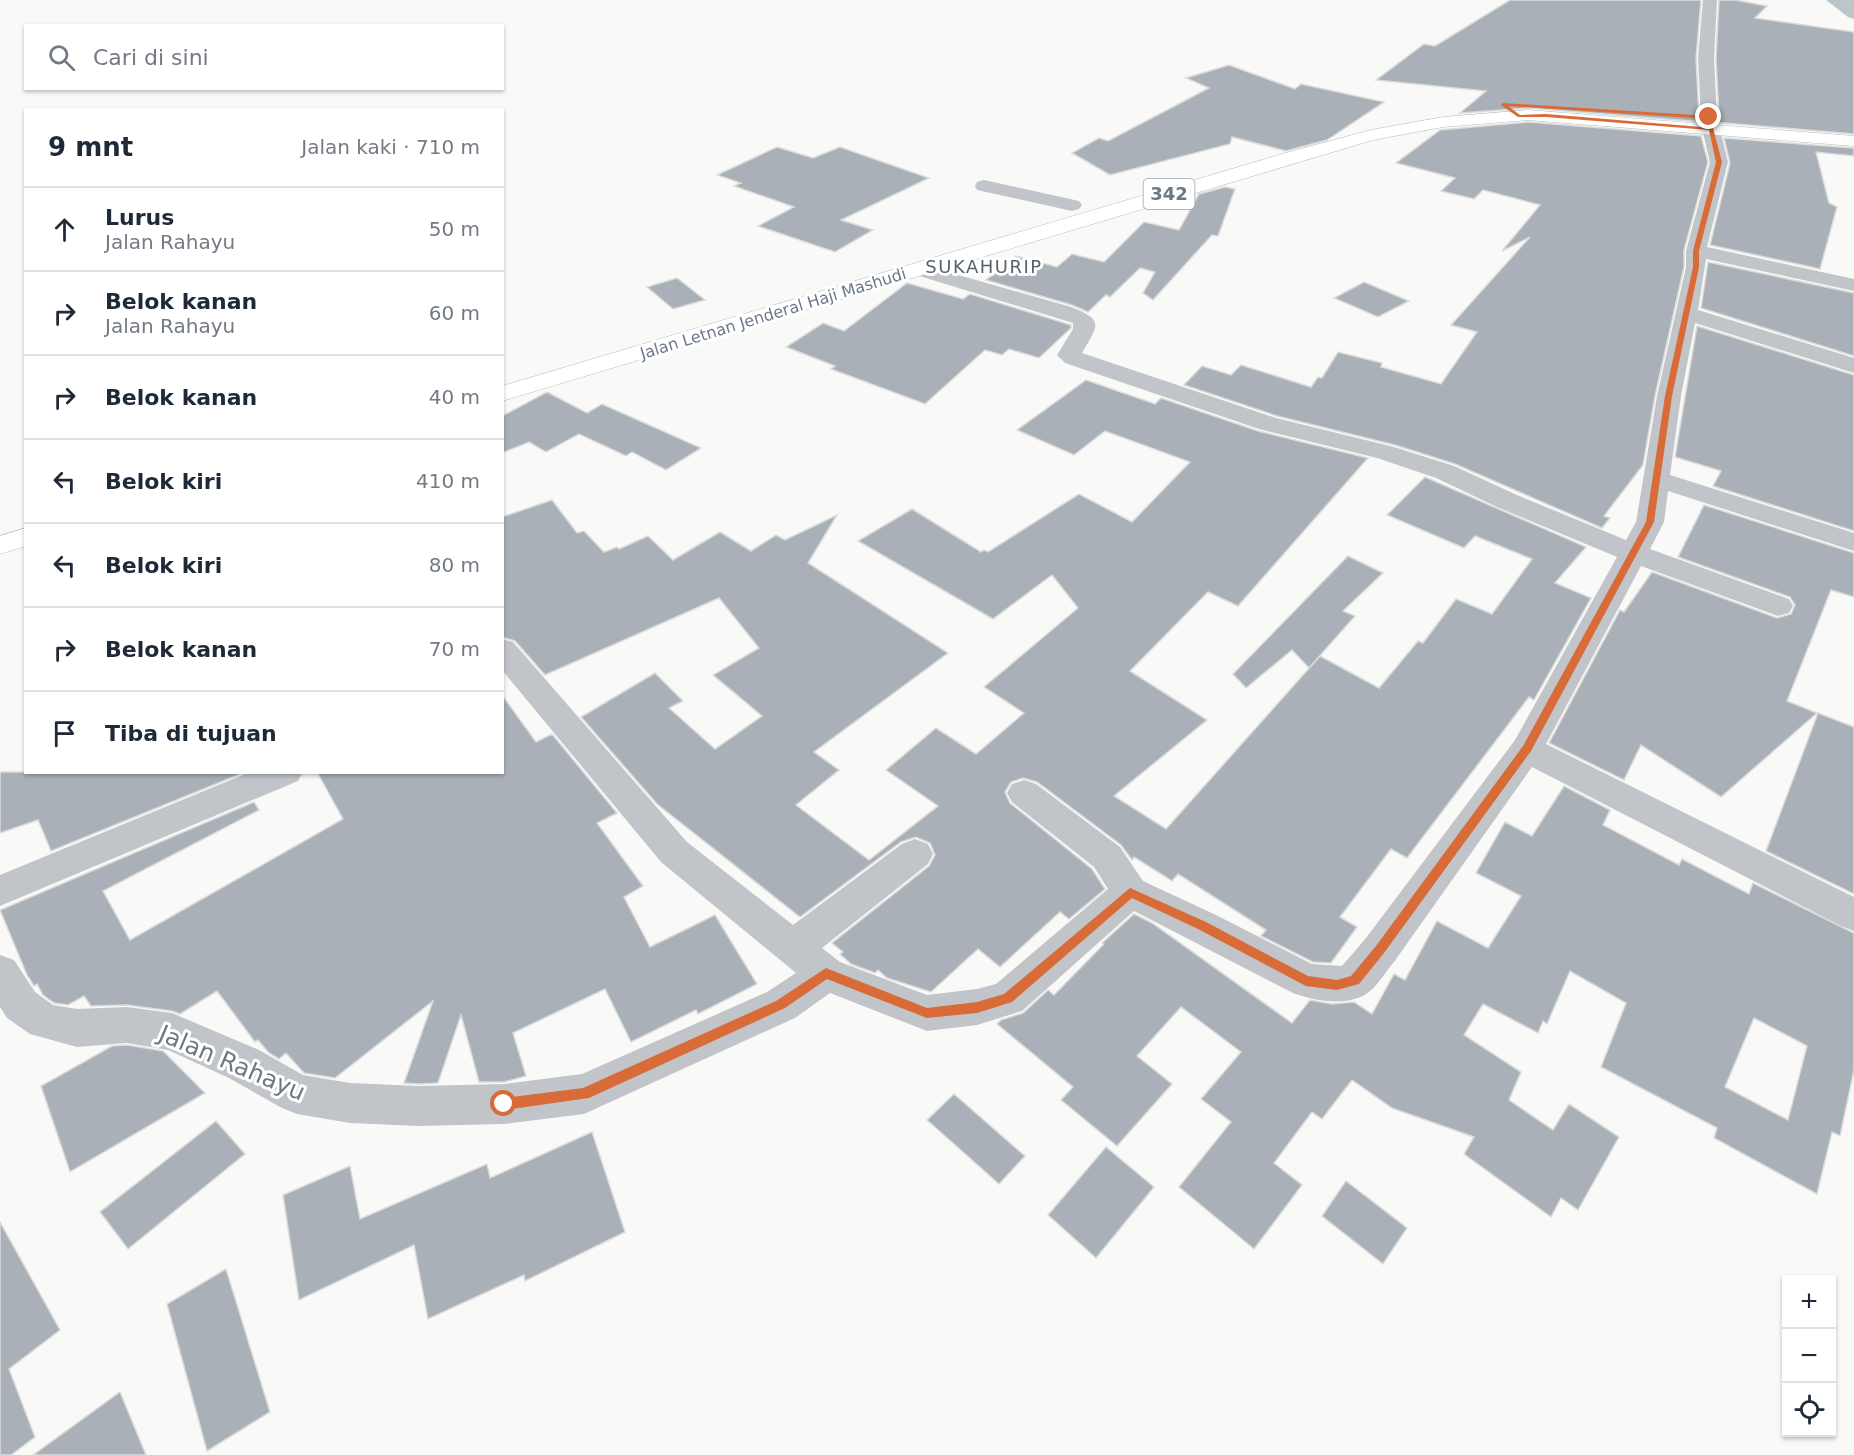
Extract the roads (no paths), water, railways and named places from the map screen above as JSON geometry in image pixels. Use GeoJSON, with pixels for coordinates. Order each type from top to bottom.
{"type":"FeatureCollection","features":[{"type":"Feature","properties":{"kind":"main road","name":"Jalan Letnan Jenderal Haji Mashudi"},"geometry":{"type":"LineString","coordinates":[[1351,121],[1422,111],[1503,104],[1710,123],[1854,141]]}},
{"type":"Feature","properties":{"kind":"main road"},"geometry":{"type":"LineString","coordinates":[[1503,104],[1519,116]]}},
{"type":"Feature","properties":{"kind":"main road","name":"Jalan Letnan Jenderal Haji Mashudi"},"geometry":{"type":"LineString","coordinates":[[504,393],[1237,173],[1371,135],[1443,122],[1519,116],[1854,131]]}},
{"type":"Feature","properties":{"kind":"main road","name":"Jalan Letnan Jenderal Haji Mashudi"},"geometry":{"type":"LineString","coordinates":[[832,276],[1330,127]]}},
{"type":"Feature","properties":{"kind":"main road"},"geometry":{"type":"LineString","coordinates":[[1215,162],[1237,173]]}},
{"type":"Feature","properties":{"kind":"main road"},"geometry":{"type":"LineString","coordinates":[[866,266],[882,280]]}},
{"type":"Feature","properties":{"kind":"main road"},"geometry":{"type":"LineString","coordinates":[[0,521],[24,515]]}},
{"type":"Feature","properties":{"kind":"main road"},"geometry":{"type":"LineString","coordinates":[[0,545],[24,538]]}},
{"type":"Feature","properties":{"kind":"street"},"geometry":{"type":"LineString","coordinates":[[1024,793],[1107,857],[1130,892],[1202,926],[1306,981],[1337,985],[1355,981],[1527,749],[1650,522],[1669,396],[1696,267],[1696,251],[1719,162],[1710,123],[1706,58],[1710,0]]}},
{"type":"Feature","properties":{"kind":"street"},"geometry":{"type":"LineString","coordinates":[[1844,0],[1854,6]]}},
{"type":"Feature","properties":{"kind":"street"},"geometry":{"type":"LineString","coordinates":[[984,186],[1072,205]]}},
{"type":"Feature","properties":{"kind":"street"},"geometry":{"type":"LineString","coordinates":[[1696,251],[1854,285]]}},
{"type":"Feature","properties":{"kind":"street"},"geometry":{"type":"LineString","coordinates":[[920,270],[1083,320],[1084,329],[1070,355],[1073,358],[1268,424],[1384,452],[1445,472],[1507,501],[1633,553],[1778,606]]}},
{"type":"Feature","properties":{"kind":"street"},"geometry":{"type":"LineString","coordinates":[[1686,313],[1854,366]]}},
{"type":"Feature","properties":{"kind":"street"},"geometry":{"type":"LineString","coordinates":[[1657,479],[1854,542]]}},
{"type":"Feature","properties":{"kind":"street"},"geometry":{"type":"LineString","coordinates":[[504,651],[674,852],[826,974],[927,1013],[977,1007],[1008,998],[1130,892]]}},
{"type":"Feature","properties":{"kind":"street"},"geometry":{"type":"LineString","coordinates":[[1527,749],[1854,915]]}},
{"type":"Feature","properties":{"kind":"street"},"geometry":{"type":"LineString","coordinates":[[0,891],[281,774]]}},
{"type":"Feature","properties":{"kind":"street"},"geometry":{"type":"LineString","coordinates":[[794,947],[915,854]]}},
{"type":"Feature","properties":{"kind":"street","name":"Jalan Rahayu"},"geometry":{"type":"LineString","coordinates":[[0,972],[21,1005],[44,1021],[77,1028],[128,1025],[172,1032],[244,1064],[297,1094],[350,1102],[419,1106],[504,1104],[584,1094],[781,1005],[826,974]]}},
{"type":"Feature","properties":{"kind":"waterway"},"geometry":{"type":"LineString","coordinates":[[1834,0],[1854,14]]}},
{"type":"Feature","properties":{"kind":"district","name":"SUKAHURIP"},"geometry":{"type":"Point","coordinates":[984,267]}}]}
